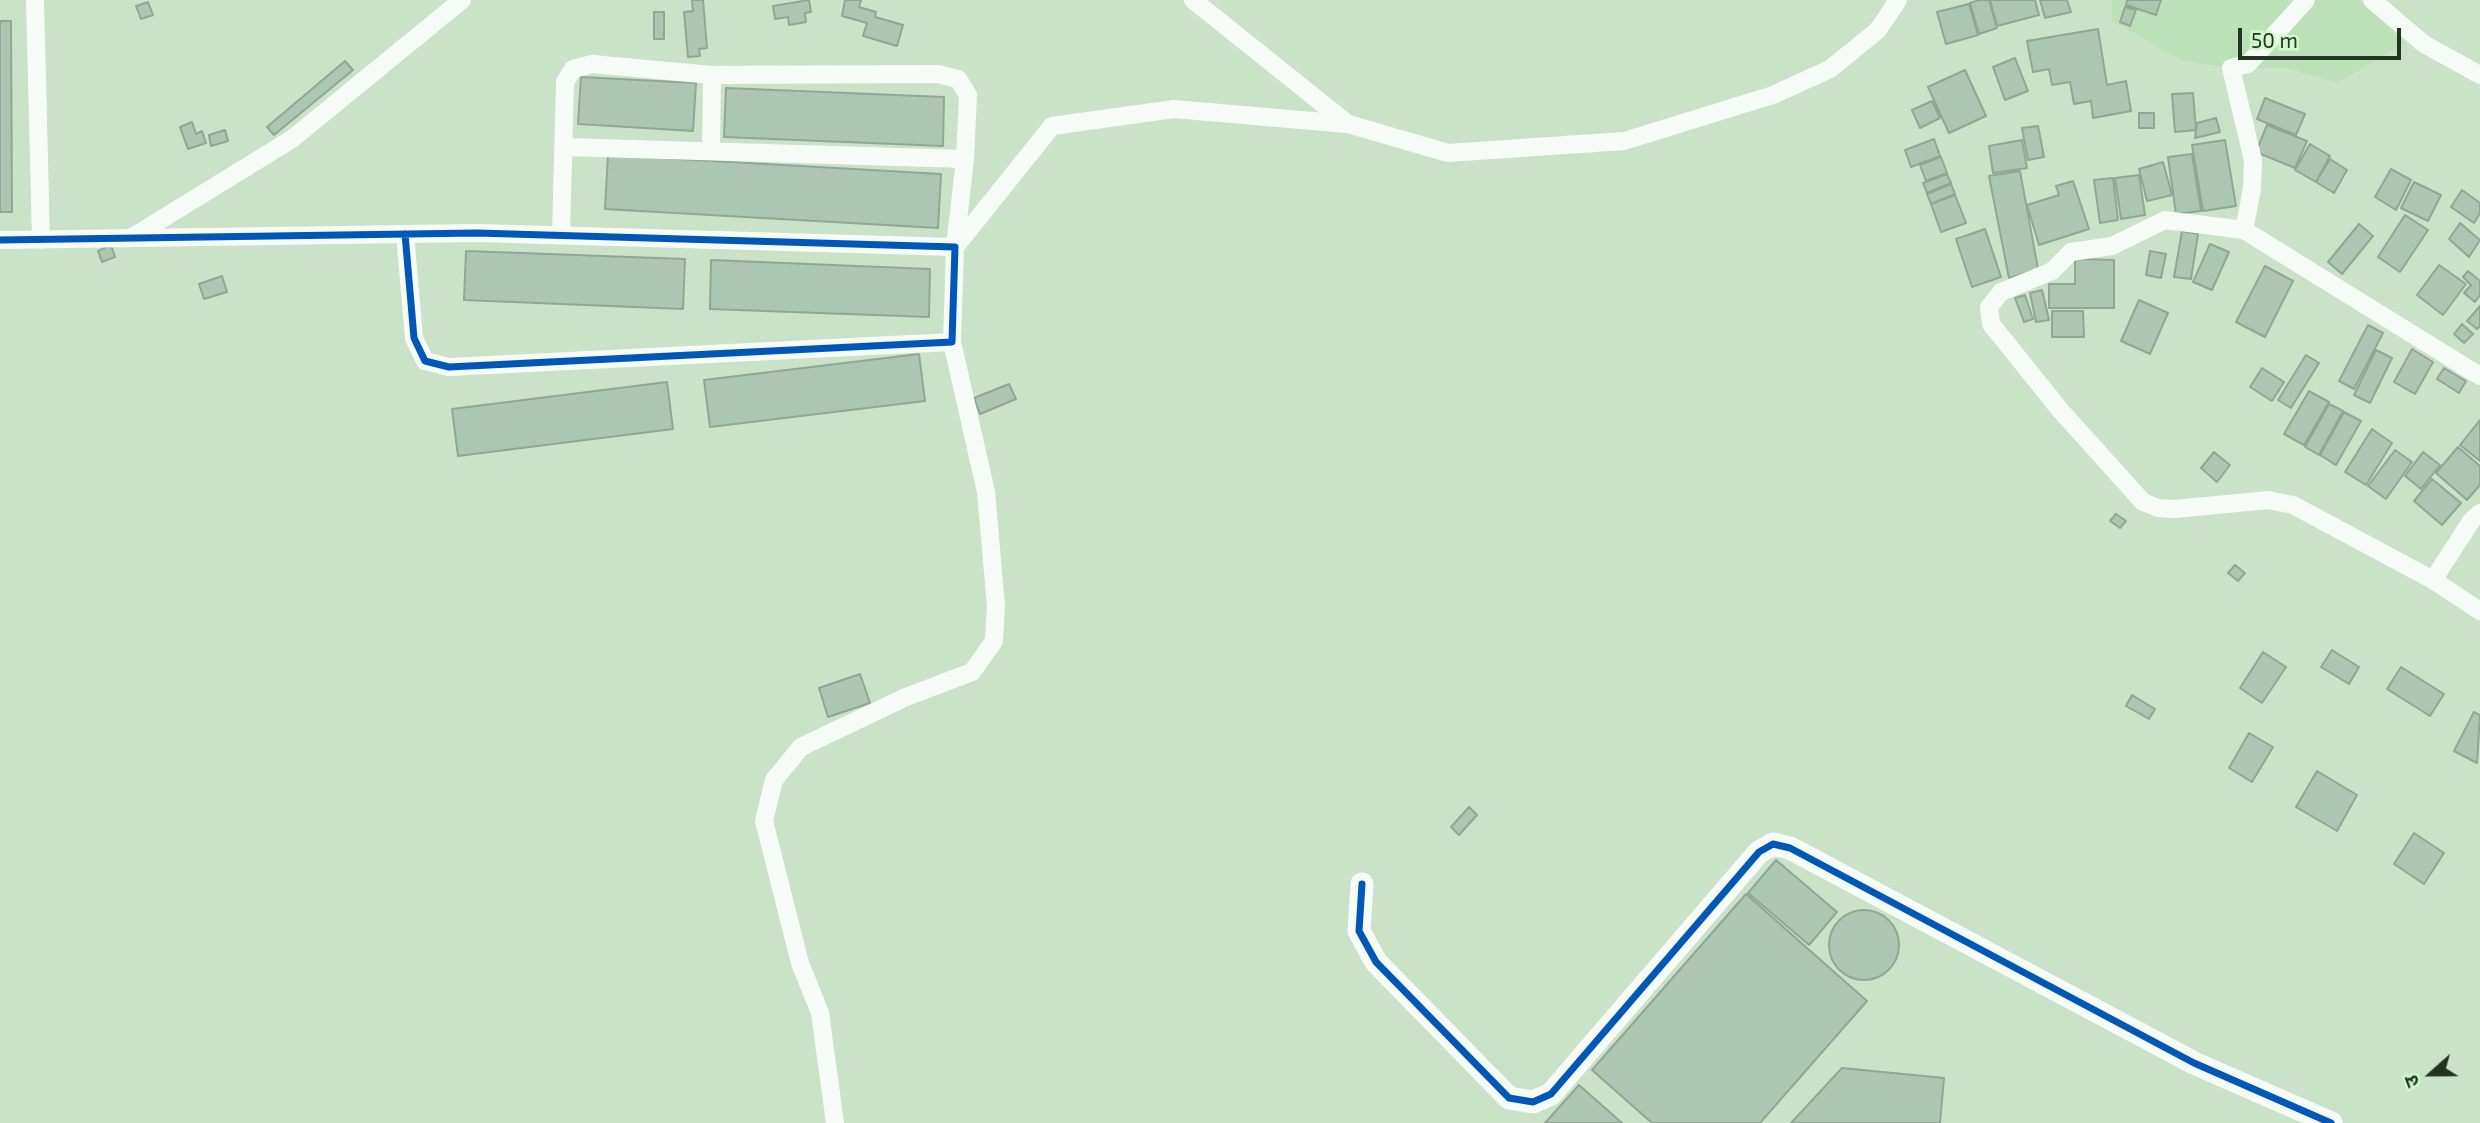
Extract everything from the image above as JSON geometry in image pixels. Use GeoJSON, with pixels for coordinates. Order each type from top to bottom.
{"type":"FeatureCollection","features":[{"type":"Feature","properties":{"kind":"street"},"geometry":{"type":"LineString","coordinates":[[35,0],[41,240]]}},
{"type":"Feature","properties":{"kind":"street"},"geometry":{"type":"LineString","coordinates":[[131,238],[292,139],[462,0]]}},
{"type":"Feature","properties":{"kind":"street"},"geometry":{"type":"LineString","coordinates":[[1193,0],[1348,124]]}},
{"type":"Feature","properties":{"kind":"street"},"geometry":{"type":"LineString","coordinates":[[955,247],[1052,126],[1174,109],[1348,124],[1448,153],[1624,141],[1773,95],[1830,69],[1878,30],[1898,0]]}},
{"type":"Feature","properties":{"kind":"street"},"geometry":{"type":"LineString","coordinates":[[2244,230],[2252,189],[2253,160],[2231,68],[2248,64],[2306,0]]}},
{"type":"Feature","properties":{"kind":"street"},"geometry":{"type":"LineString","coordinates":[[2372,0],[2424,44],[2480,75]]}},
{"type":"Feature","properties":{"kind":"street"},"geometry":{"type":"LineString","coordinates":[[561,235],[565,82],[573,69],[593,64],[712,75],[938,74],[958,79],[968,95],[965,159],[955,247],[952,342],[986,492],[996,607],[994,641],[972,673],[906,697],[801,747],[774,780],[764,821],[800,963],[820,1013],[835,1123]]}},
{"type":"Feature","properties":{"kind":"street"},"geometry":{"type":"LineString","coordinates":[[711,151],[712,75]]}},
{"type":"Feature","properties":{"kind":"street"},"geometry":{"type":"LineString","coordinates":[[565,148],[965,159]]}},
{"type":"Feature","properties":{"kind":"street"},"geometry":{"type":"LineString","coordinates":[[2480,376],[2244,230],[2165,220],[2112,246],[2071,251],[2052,271],[2001,292],[1989,307],[1991,324],[2062,411],[2143,502],[2158,508],[2175,509],[2268,500],[2293,505],[2433,580],[2480,611]]}},
{"type":"Feature","properties":{"kind":"street"},"geometry":{"type":"LineString","coordinates":[[0,240],[405,234],[561,235],[955,247]]}},
{"type":"Feature","properties":{"kind":"street"},"geometry":{"type":"LineString","coordinates":[[405,234],[414,338],[425,361],[449,367],[952,342]]}},
{"type":"Feature","properties":{"kind":"street"},"geometry":{"type":"LineString","coordinates":[[2433,580],[2480,513]]}},
{"type":"Feature","properties":{"kind":"street"},"geometry":{"type":"LineString","coordinates":[[1362,884],[1359,931],[1376,962],[1509,1098],[1533,1101],[1550,1094],[1759,852],[1773,844],[1790,848],[2194,1063],[2331,1123]]}},
{"type":"Feature","properties":{"kind":"shaded area"},"geometry":{"type":"Polygon","coordinates":[[[2112,0],[2359,0],[2405,43],[2337,83],[2287,68],[2231,68],[2183,61],[2112,21],[2112,0]]]}},
{"type":"Feature","properties":{"kind":"building"},"geometry":{"type":"Polygon","coordinates":[[[692,0],[703,0],[707,48],[699,49],[700,56],[688,57],[684,12],[693,11],[692,0]]]}},
{"type":"Feature","properties":{"kind":"building"},"geometry":{"type":"Polygon","coordinates":[[[809,0],[811,12],[805,13],[806,22],[789,25],[788,17],[775,19],[773,6],[809,0]]]}},
{"type":"Feature","properties":{"kind":"building"},"geometry":{"type":"Polygon","coordinates":[[[845,0],[861,0],[859,7],[876,12],[875,17],[903,25],[897,46],[863,36],[867,23],[842,16],[845,0]]]}},
{"type":"Feature","properties":{"kind":"building"},"geometry":{"type":"Polygon","coordinates":[[[1989,0],[1997,28],[1979,34],[1970,3],[1989,0]]]}},
{"type":"Feature","properties":{"kind":"building"},"geometry":{"type":"Polygon","coordinates":[[[1990,0],[2035,0],[2039,15],[1997,26],[1990,0]]]}},
{"type":"Feature","properties":{"kind":"building"},"geometry":{"type":"Polygon","coordinates":[[[2040,0],[2067,0],[2071,12],[2045,18],[2040,0]]]}},
{"type":"Feature","properties":{"kind":"building"},"geometry":{"type":"Polygon","coordinates":[[[2127,0],[2161,0],[2156,15],[2126,5],[2127,0]]]}},
{"type":"Feature","properties":{"kind":"building"},"geometry":{"type":"Polygon","coordinates":[[[148,2],[153,15],[141,19],[136,6],[148,2]]]}},
{"type":"Feature","properties":{"kind":"building"},"geometry":{"type":"Polygon","coordinates":[[[1969,4],[1978,35],[1946,44],[1937,12],[1969,4]]]}},
{"type":"Feature","properties":{"kind":"building"},"geometry":{"type":"Polygon","coordinates":[[[2125,7],[2136,10],[2130,26],[2120,22],[2125,7]]]}},
{"type":"Feature","properties":{"kind":"building"},"geometry":{"type":"Polygon","coordinates":[[[654,12],[664,12],[664,39],[654,39],[654,12]]]}},
{"type":"Feature","properties":{"kind":"building"},"geometry":{"type":"Polygon","coordinates":[[[0,21],[11,21],[12,212],[0,212],[0,21]]]}},
{"type":"Feature","properties":{"kind":"building"},"geometry":{"type":"Polygon","coordinates":[[[2098,29],[2107,85],[2126,81],[2131,111],[2093,118],[2091,101],[2074,104],[2070,82],[2052,85],[2049,69],[2033,72],[2027,41],[2098,29]]]}},
{"type":"Feature","properties":{"kind":"building"},"geometry":{"type":"Polygon","coordinates":[[[2015,58],[2028,91],[2005,100],[1993,67],[2015,58]]]}},
{"type":"Feature","properties":{"kind":"building"},"geometry":{"type":"Polygon","coordinates":[[[345,61],[353,70],[274,135],[267,127],[345,61]]]}},
{"type":"Feature","properties":{"kind":"building"},"geometry":{"type":"Polygon","coordinates":[[[1965,70],[1986,116],[1949,133],[1928,87],[1965,70]]]}},
{"type":"Feature","properties":{"kind":"building"},"geometry":{"type":"Polygon","coordinates":[[[581,77],[696,83],[693,131],[578,124],[581,77]]]}},
{"type":"Feature","properties":{"kind":"building"},"geometry":{"type":"Polygon","coordinates":[[[726,88],[944,97],[943,146],[724,137],[726,88]]]}},
{"type":"Feature","properties":{"kind":"building"},"geometry":{"type":"Polygon","coordinates":[[[2193,93],[2196,130],[2175,132],[2172,94],[2193,93]]]}},
{"type":"Feature","properties":{"kind":"building"},"geometry":{"type":"Polygon","coordinates":[[[2265,98],[2305,114],[2296,135],[2257,119],[2265,98]]]}},
{"type":"Feature","properties":{"kind":"building"},"geometry":{"type":"Polygon","coordinates":[[[1932,101],[1940,118],[1920,128],[1912,110],[1932,101]]]}},
{"type":"Feature","properties":{"kind":"building"},"geometry":{"type":"Polygon","coordinates":[[[2139,113],[2154,113],[2154,128],[2139,128],[2139,113]]]}},
{"type":"Feature","properties":{"kind":"building"},"geometry":{"type":"Polygon","coordinates":[[[2216,118],[2220,132],[2195,138],[2197,123],[2216,118]]]}},
{"type":"Feature","properties":{"kind":"building"},"geometry":{"type":"Polygon","coordinates":[[[192,122],[196,134],[202,131],[206,143],[188,149],[180,127],[192,122]]]}},
{"type":"Feature","properties":{"kind":"building"},"geometry":{"type":"Polygon","coordinates":[[[2267,125],[2307,141],[2295,168],[2256,152],[2267,125]]]}},
{"type":"Feature","properties":{"kind":"building"},"geometry":{"type":"Polygon","coordinates":[[[2038,126],[2044,157],[2028,160],[2022,128],[2038,126]]]}},
{"type":"Feature","properties":{"kind":"building"},"geometry":{"type":"Polygon","coordinates":[[[225,130],[228,141],[211,146],[209,135],[225,130]]]}},
{"type":"Feature","properties":{"kind":"building"},"geometry":{"type":"Polygon","coordinates":[[[1934,139],[1940,156],[1911,167],[1905,150],[1934,139]]]}},
{"type":"Feature","properties":{"kind":"building"},"geometry":{"type":"Polygon","coordinates":[[[2022,140],[2027,168],[1993,173],[1989,146],[2022,140]]]}},
{"type":"Feature","properties":{"kind":"building"},"geometry":{"type":"Polygon","coordinates":[[[2225,140],[2236,206],[2203,211],[2192,145],[2225,140]]]}},
{"type":"Feature","properties":{"kind":"building"},"geometry":{"type":"Polygon","coordinates":[[[2310,144],[2330,156],[2316,182],[2295,170],[2310,144]]]}},
{"type":"Feature","properties":{"kind":"building"},"geometry":{"type":"Polygon","coordinates":[[[2192,154],[2201,211],[2176,214],[2168,157],[2192,154]]]}},
{"type":"Feature","properties":{"kind":"building"},"geometry":{"type":"Polygon","coordinates":[[[608,155],[941,174],[938,228],[605,209],[608,155]]]}},
{"type":"Feature","properties":{"kind":"building"},"geometry":{"type":"Polygon","coordinates":[[[1941,157],[1947,173],[1926,181],[1920,165],[1941,157]]]}},
{"type":"Feature","properties":{"kind":"building"},"geometry":{"type":"Polygon","coordinates":[[[2330,159],[2347,170],[2334,193],[2316,182],[2330,159]]]}},
{"type":"Feature","properties":{"kind":"building"},"geometry":{"type":"Polygon","coordinates":[[[2163,162],[2172,195],[2147,201],[2139,169],[2163,162]]]}},
{"type":"Feature","properties":{"kind":"building"},"geometry":{"type":"Polygon","coordinates":[[[2391,169],[2411,180],[2396,210],[2375,197],[2391,169]]]}},
{"type":"Feature","properties":{"kind":"building"},"geometry":{"type":"Polygon","coordinates":[[[2020,171],[2038,269],[2009,278],[1989,176],[2020,171]]]}},
{"type":"Feature","properties":{"kind":"building"},"geometry":{"type":"Polygon","coordinates":[[[1947,174],[1951,183],[1927,193],[1923,183],[1947,174]]]}},
{"type":"Feature","properties":{"kind":"building"},"geometry":{"type":"Polygon","coordinates":[[[2139,175],[2145,215],[2121,219],[2115,178],[2139,175]]]}},
{"type":"Feature","properties":{"kind":"building"},"geometry":{"type":"Polygon","coordinates":[[[2113,178],[2118,220],[2100,223],[2094,180],[2113,178]]]}},
{"type":"Feature","properties":{"kind":"building"},"geometry":{"type":"Polygon","coordinates":[[[2073,181],[2089,229],[2039,245],[2027,205],[2059,195],[2056,186],[2073,181]]]}},
{"type":"Feature","properties":{"kind":"building"},"geometry":{"type":"Polygon","coordinates":[[[2414,182],[2441,195],[2428,221],[2401,208],[2414,182]]]}},
{"type":"Feature","properties":{"kind":"building"},"geometry":{"type":"Polygon","coordinates":[[[1951,184],[1955,194],[1931,204],[1927,194],[1951,184]]]}},
{"type":"Feature","properties":{"kind":"building"},"geometry":{"type":"Polygon","coordinates":[[[2462,190],[2480,203],[2480,213],[2474,223],[2451,207],[2462,190]]]}},
{"type":"Feature","properties":{"kind":"building"},"geometry":{"type":"Polygon","coordinates":[[[1955,195],[1966,223],[1941,232],[1931,204],[1955,195]]]}},
{"type":"Feature","properties":{"kind":"building"},"geometry":{"type":"Polygon","coordinates":[[[2405,215],[2428,230],[2400,272],[2378,257],[2405,215]]]}},
{"type":"Feature","properties":{"kind":"building"},"geometry":{"type":"Polygon","coordinates":[[[2460,223],[2480,240],[2469,257],[2449,239],[2460,223]]]}},
{"type":"Feature","properties":{"kind":"building"},"geometry":{"type":"Polygon","coordinates":[[[2359,224],[2373,236],[2342,274],[2328,262],[2359,224]]]}},
{"type":"Feature","properties":{"kind":"building"},"geometry":{"type":"Polygon","coordinates":[[[1985,229],[2001,277],[1972,287],[1956,239],[1985,229]]]}},
{"type":"Feature","properties":{"kind":"building"},"geometry":{"type":"Polygon","coordinates":[[[2182,231],[2198,234],[2191,279],[2174,277],[2182,231]]]}},
{"type":"Feature","properties":{"kind":"building"},"geometry":{"type":"Polygon","coordinates":[[[2210,244],[2229,252],[2212,290],[2193,282],[2210,244]]]}},
{"type":"Feature","properties":{"kind":"building"},"geometry":{"type":"Polygon","coordinates":[[[111,245],[115,257],[102,262],[98,251],[111,245]]]}},
{"type":"Feature","properties":{"kind":"building"},"geometry":{"type":"Polygon","coordinates":[[[466,251],[685,259],[683,309],[464,300],[466,251]]]}},
{"type":"Feature","properties":{"kind":"building"},"geometry":{"type":"Polygon","coordinates":[[[2150,251],[2166,254],[2161,278],[2146,275],[2150,251]]]}},
{"type":"Feature","properties":{"kind":"building"},"geometry":{"type":"Polygon","coordinates":[[[2075,259],[2114,260],[2114,308],[2049,308],[2049,284],[2075,284],[2075,259]]]}},
{"type":"Feature","properties":{"kind":"building"},"geometry":{"type":"Polygon","coordinates":[[[711,260],[930,269],[929,317],[710,309],[711,260]]]}},
{"type":"Feature","properties":{"kind":"building"},"geometry":{"type":"Polygon","coordinates":[[[2439,265],[2466,284],[2443,315],[2417,295],[2439,265]]]}},
{"type":"Feature","properties":{"kind":"building"},"geometry":{"type":"Polygon","coordinates":[[[2265,266],[2293,281],[2265,337],[2236,322],[2265,266]]]}},
{"type":"Feature","properties":{"kind":"building"},"geometry":{"type":"Polygon","coordinates":[[[2468,271],[2480,281],[2480,295],[2475,302],[2464,293],[2471,285],[2463,277],[2468,271]]]}},
{"type":"Feature","properties":{"kind":"building"},"geometry":{"type":"Polygon","coordinates":[[[222,276],[227,292],[204,299],[199,284],[222,276]]]}},
{"type":"Feature","properties":{"kind":"building"},"geometry":{"type":"Polygon","coordinates":[[[2042,290],[2049,320],[2036,322],[2030,293],[2042,290]]]}},
{"type":"Feature","properties":{"kind":"building"},"geometry":{"type":"Polygon","coordinates":[[[2025,295],[2033,319],[2024,322],[2015,298],[2025,295]]]}},
{"type":"Feature","properties":{"kind":"building"},"geometry":{"type":"Polygon","coordinates":[[[2139,300],[2168,313],[2150,354],[2121,341],[2139,300]]]}},
{"type":"Feature","properties":{"kind":"building"},"geometry":{"type":"Polygon","coordinates":[[[2480,306],[2480,326],[2477,329],[2467,321],[2480,306]]]}},
{"type":"Feature","properties":{"kind":"building"},"geometry":{"type":"Polygon","coordinates":[[[2052,311],[2083,311],[2084,337],[2052,337],[2052,311]]]}},
{"type":"Feature","properties":{"kind":"building"},"geometry":{"type":"Polygon","coordinates":[[[2462,324],[2473,334],[2464,343],[2454,334],[2462,324]]]}},
{"type":"Feature","properties":{"kind":"building"},"geometry":{"type":"Polygon","coordinates":[[[2368,325],[2383,333],[2354,389],[2339,381],[2368,325]]]}},
{"type":"Feature","properties":{"kind":"building"},"geometry":{"type":"Polygon","coordinates":[[[2412,349],[2433,362],[2415,394],[2394,382],[2412,349]]]}},
{"type":"Feature","properties":{"kind":"building"},"geometry":{"type":"Polygon","coordinates":[[[2376,350],[2392,358],[2370,403],[2354,395],[2376,350]]]}},
{"type":"Feature","properties":{"kind":"building"},"geometry":{"type":"Polygon","coordinates":[[[919,354],[925,401],[710,427],[704,380],[919,354]]]}},
{"type":"Feature","properties":{"kind":"building"},"geometry":{"type":"Polygon","coordinates":[[[2306,355],[2319,363],[2291,408],[2278,400],[2306,355]]]}},
{"type":"Feature","properties":{"kind":"building"},"geometry":{"type":"Polygon","coordinates":[[[2262,368],[2284,382],[2272,401],[2250,387],[2262,368]]]}},
{"type":"Feature","properties":{"kind":"building"},"geometry":{"type":"Polygon","coordinates":[[[2444,368],[2466,381],[2459,393],[2437,379],[2444,368]]]}},
{"type":"Feature","properties":{"kind":"building"},"geometry":{"type":"Polygon","coordinates":[[[667,382],[673,429],[458,456],[452,409],[667,382]]]}},
{"type":"Feature","properties":{"kind":"building"},"geometry":{"type":"Polygon","coordinates":[[[1009,384],[1016,399],[980,414],[974,398],[1009,384]]]}},
{"type":"Feature","properties":{"kind":"building"},"geometry":{"type":"Polygon","coordinates":[[[2309,391],[2329,402],[2304,445],[2284,434],[2309,391]]]}},
{"type":"Feature","properties":{"kind":"building"},"geometry":{"type":"Polygon","coordinates":[[[2329,404],[2343,411],[2319,455],[2305,447],[2329,404]]]}},
{"type":"Feature","properties":{"kind":"building"},"geometry":{"type":"Polygon","coordinates":[[[2344,412],[2361,421],[2336,465],[2320,455],[2344,412]]]}},
{"type":"Feature","properties":{"kind":"building"},"geometry":{"type":"Polygon","coordinates":[[[2480,420],[2480,461],[2460,445],[2480,420]]]}},
{"type":"Feature","properties":{"kind":"building"},"geometry":{"type":"Polygon","coordinates":[[[2372,429],[2392,443],[2366,485],[2345,472],[2372,429]]]}},
{"type":"Feature","properties":{"kind":"building"},"geometry":{"type":"Polygon","coordinates":[[[2458,447],[2480,466],[2480,485],[2467,500],[2436,473],[2458,447]]]}},
{"type":"Feature","properties":{"kind":"building"},"geometry":{"type":"Polygon","coordinates":[[[2395,450],[2412,462],[2386,499],[2368,486],[2395,450]]]}},
{"type":"Feature","properties":{"kind":"building"},"geometry":{"type":"Polygon","coordinates":[[[2214,452],[2230,465],[2217,482],[2201,468],[2214,452]]]}},
{"type":"Feature","properties":{"kind":"building"},"geometry":{"type":"Polygon","coordinates":[[[2423,452],[2440,465],[2421,489],[2405,476],[2423,452]]]}},
{"type":"Feature","properties":{"kind":"building"},"geometry":{"type":"Polygon","coordinates":[[[2432,479],[2461,503],[2442,525],[2414,501],[2432,479]]]}},
{"type":"Feature","properties":{"kind":"building"},"geometry":{"type":"Polygon","coordinates":[[[2116,514],[2126,521],[2120,528],[2110,521],[2116,514]]]}},
{"type":"Feature","properties":{"kind":"building"},"geometry":{"type":"Polygon","coordinates":[[[2235,565],[2245,573],[2238,581],[2228,573],[2235,565]]]}},
{"type":"Feature","properties":{"kind":"building"},"geometry":{"type":"Polygon","coordinates":[[[2332,650],[2359,667],[2349,684],[2321,667],[2332,650]]]}},
{"type":"Feature","properties":{"kind":"building"},"geometry":{"type":"Polygon","coordinates":[[[2263,652],[2286,667],[2262,703],[2240,688],[2263,652]]]}},
{"type":"Feature","properties":{"kind":"building"},"geometry":{"type":"Polygon","coordinates":[[[2401,667],[2444,694],[2430,716],[2387,689],[2401,667]]]}},
{"type":"Feature","properties":{"kind":"building"},"geometry":{"type":"Polygon","coordinates":[[[860,674],[870,703],[828,717],[819,688],[860,674]]]}},
{"type":"Feature","properties":{"kind":"building"},"geometry":{"type":"Polygon","coordinates":[[[2132,695],[2155,709],[2149,719],[2126,706],[2132,695]]]}},
{"type":"Feature","properties":{"kind":"building"},"geometry":{"type":"Polygon","coordinates":[[[2474,712],[2480,715],[2477,763],[2454,751],[2474,712]]]}},
{"type":"Feature","properties":{"kind":"building"},"geometry":{"type":"Polygon","coordinates":[[[2249,733],[2273,747],[2252,782],[2229,768],[2249,733]]]}},
{"type":"Feature","properties":{"kind":"building"},"geometry":{"type":"Polygon","coordinates":[[[2317,771],[2357,795],[2337,831],[2296,807],[2317,771]]]}},
{"type":"Feature","properties":{"kind":"building"},"geometry":{"type":"Polygon","coordinates":[[[1469,807],[1477,815],[1459,835],[1451,827],[1469,807]]]}},
{"type":"Feature","properties":{"kind":"building"},"geometry":{"type":"Polygon","coordinates":[[[2414,833],[2444,853],[2424,884],[2394,864],[2414,833]]]}},
{"type":"Feature","properties":{"kind":"building"},"geometry":{"type":"Polygon","coordinates":[[[1776,860],[1837,912],[1809,945],[1748,893],[1776,860]]]}},
{"type":"Feature","properties":{"kind":"building"},"geometry":{"type":"Polygon","coordinates":[[[1746,894],[1867,1001],[1760,1123],[1652,1123],[1592,1070],[1746,894]]]}},
{"type":"Feature","properties":{"kind":"building"},"geometry":{"type":"Polygon","coordinates":[[[1864,910],[1889,920],[1899,945],[1889,970],[1864,980],[1839,970],[1829,945],[1839,920],[1864,910]]]}},
{"type":"Feature","properties":{"kind":"building"},"geometry":{"type":"Polygon","coordinates":[[[1842,1068],[1944,1078],[1940,1123],[1791,1123],[1842,1068]]]}},
{"type":"Feature","properties":{"kind":"building"},"geometry":{"type":"Polygon","coordinates":[[[1579,1085],[1622,1123],[1545,1123],[1579,1085]]]}},
{"type":"Feature","properties":{"kind":"cycle path"},"geometry":{"type":"LineString","coordinates":[[0,240],[477,233],[955,247],[952,342],[449,367],[425,361],[414,338],[405,234]]}},
{"type":"Feature","properties":{"kind":"cycle path"},"geometry":{"type":"LineString","coordinates":[[1362,884],[1359,931],[1376,962],[1509,1098],[1533,1102],[1551,1094],[1759,852],[1773,844],[1790,848],[2194,1063],[2331,1123]]}}]}
